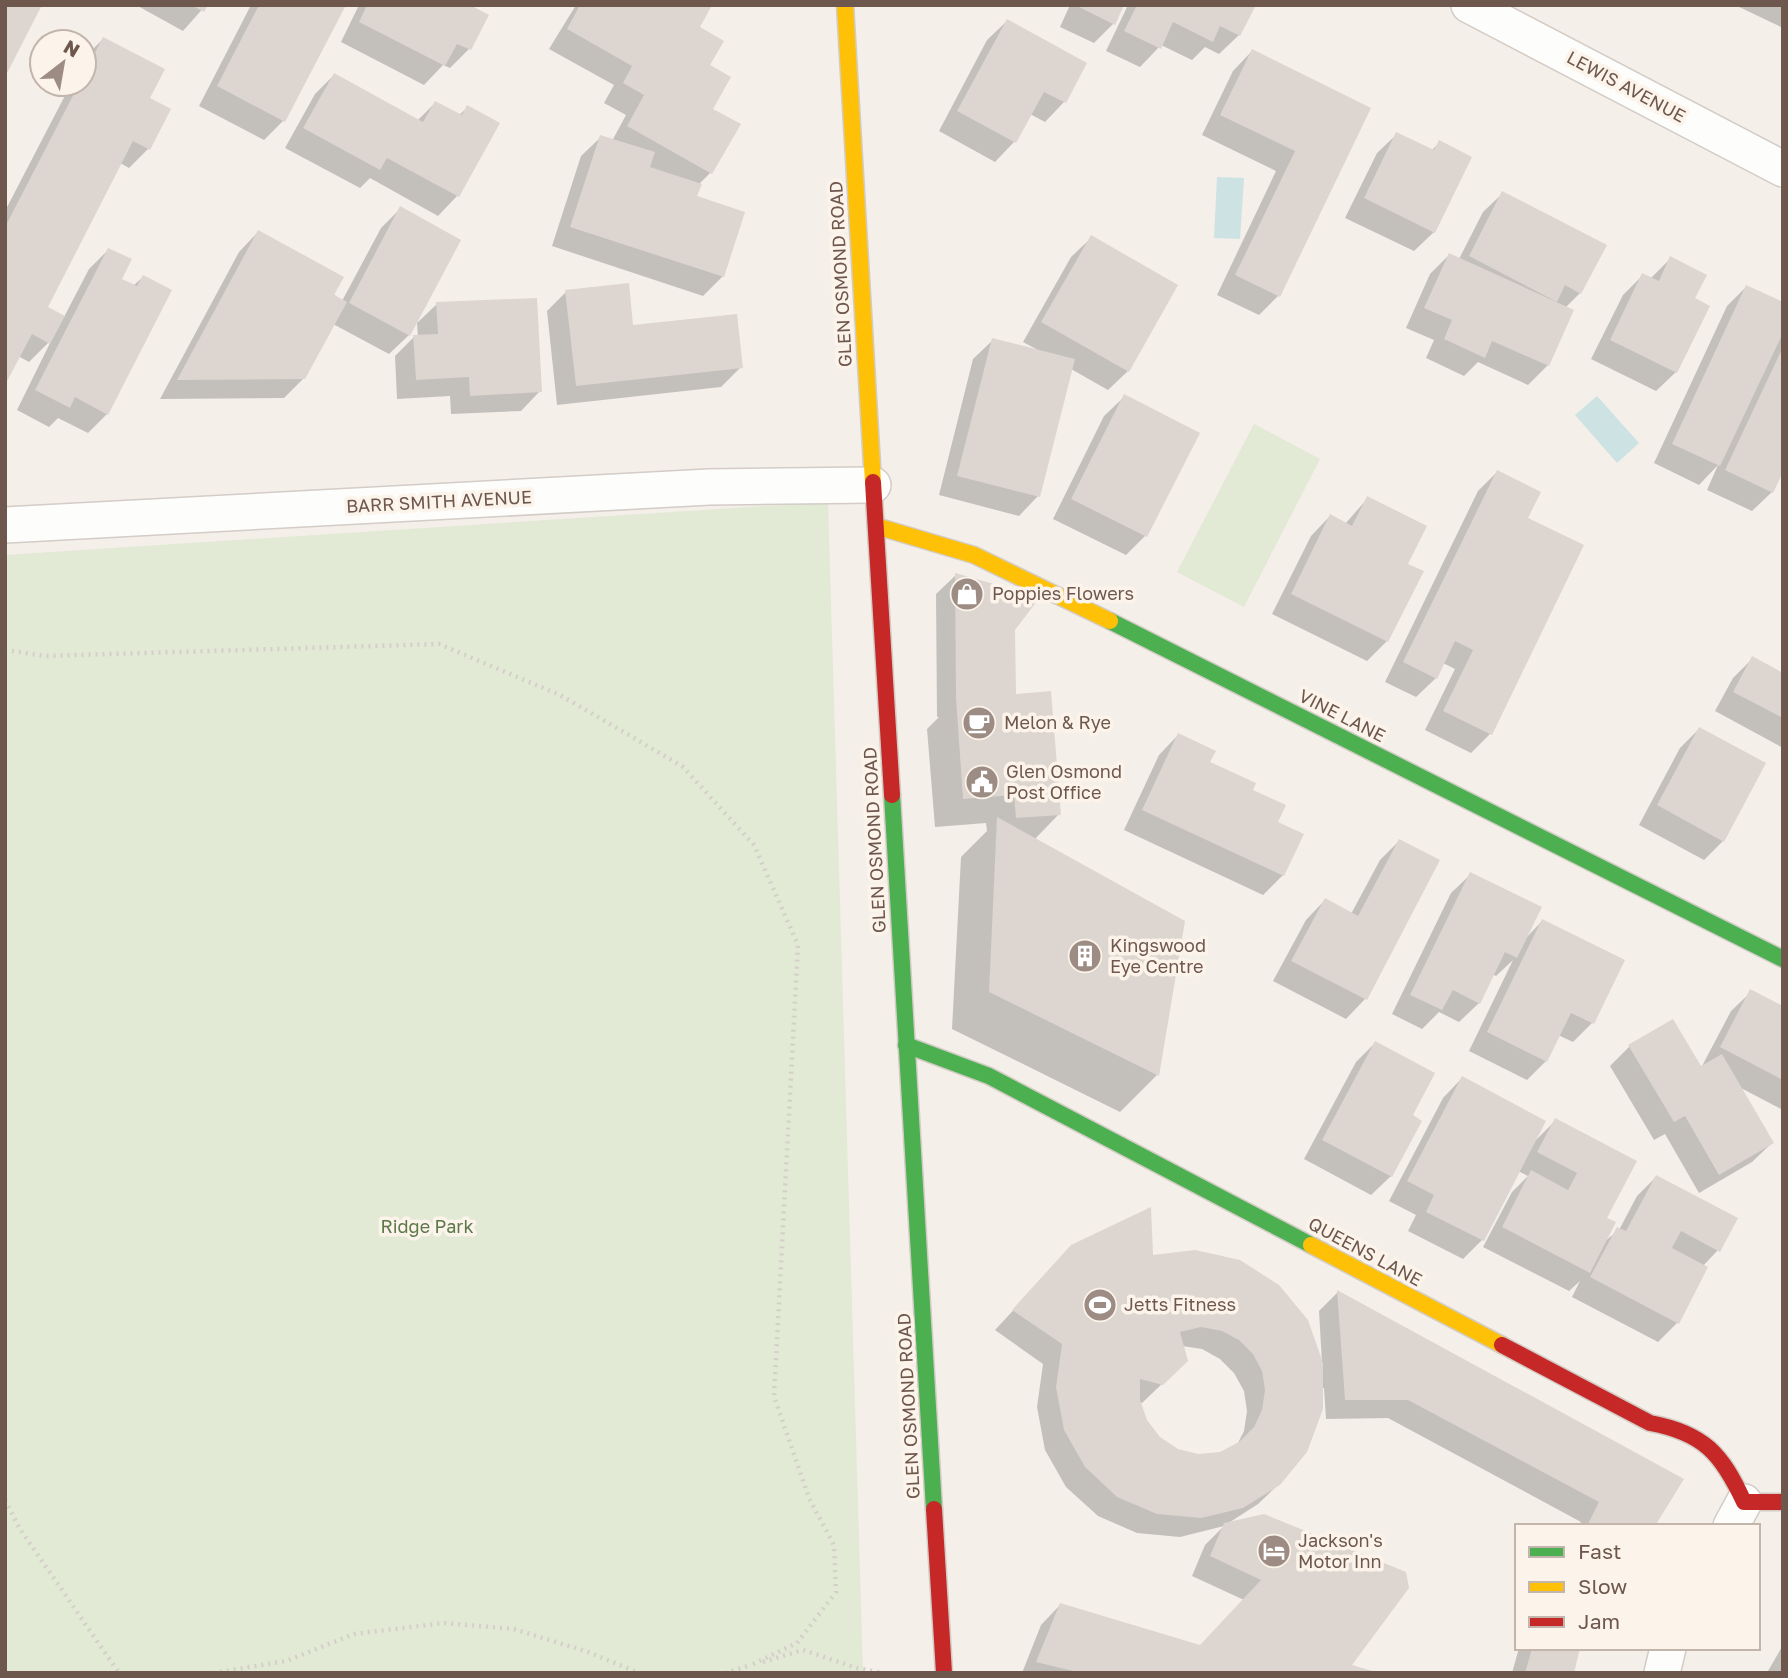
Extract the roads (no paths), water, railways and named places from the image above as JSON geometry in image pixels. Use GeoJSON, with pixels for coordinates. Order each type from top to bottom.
{"type":"FeatureCollection","features":[{"type":"Feature","properties":{"kind":"main road","name":"GLEN OSMOND ROAD"},"geometry":{"type":"LineString","coordinates":[[845,5],[944,1673]]}},
{"type":"Feature","properties":{"kind":"main road","name":"VINE LANE"},"geometry":{"type":"LineString","coordinates":[[876,526],[974,555],[1046,589],[1783,960]]}},
{"type":"Feature","properties":{"kind":"main road","name":"QUEENS LANE"},"geometry":{"type":"LineString","coordinates":[[906,1045],[989,1076],[1650,1423],[1671,1426],[1697,1436],[1728,1466],[1738,1514],[1783,1502]]}},
{"type":"Feature","properties":{"kind":"street","name":"LEWIS AVENUE"},"geometry":{"type":"LineString","coordinates":[[1469,5],[1783,169]]}},
{"type":"Feature","properties":{"kind":"street","name":"BARR SMITH AVENUE"},"geometry":{"type":"LineString","coordinates":[[5,525],[709,487],[873,485]]}},
{"type":"Feature","properties":{"kind":"street"},"geometry":{"type":"LineString","coordinates":[[1662,1673],[1668,1650]]}},
{"type":"Feature","properties":{"kind":"place","name":"Poppies Flowers"},"geometry":{"type":"Point","coordinates":[967,594]}},
{"type":"Feature","properties":{"kind":"place","name":"Melon & Rye"},"geometry":{"type":"Point","coordinates":[979,723]}},
{"type":"Feature","properties":{"kind":"place","name":"Glen Osmond Post Office"},"geometry":{"type":"Point","coordinates":[982,782]}},
{"type":"Feature","properties":{"kind":"place","name":"Kingswood Eye Centre"},"geometry":{"type":"Point","coordinates":[1085,956]}},
{"type":"Feature","properties":{"kind":"place","name":"Jetts Fitness"},"geometry":{"type":"Point","coordinates":[1100,1305]}},
{"type":"Feature","properties":{"kind":"place","name":"Jackson's Motor Inn"},"geometry":{"type":"Point","coordinates":[1274,1551]}},
{"type":"Feature","properties":{"kind":"park label","name":"Ridge Park"},"geometry":{"type":"Point","coordinates":[427,1227]}}]}
